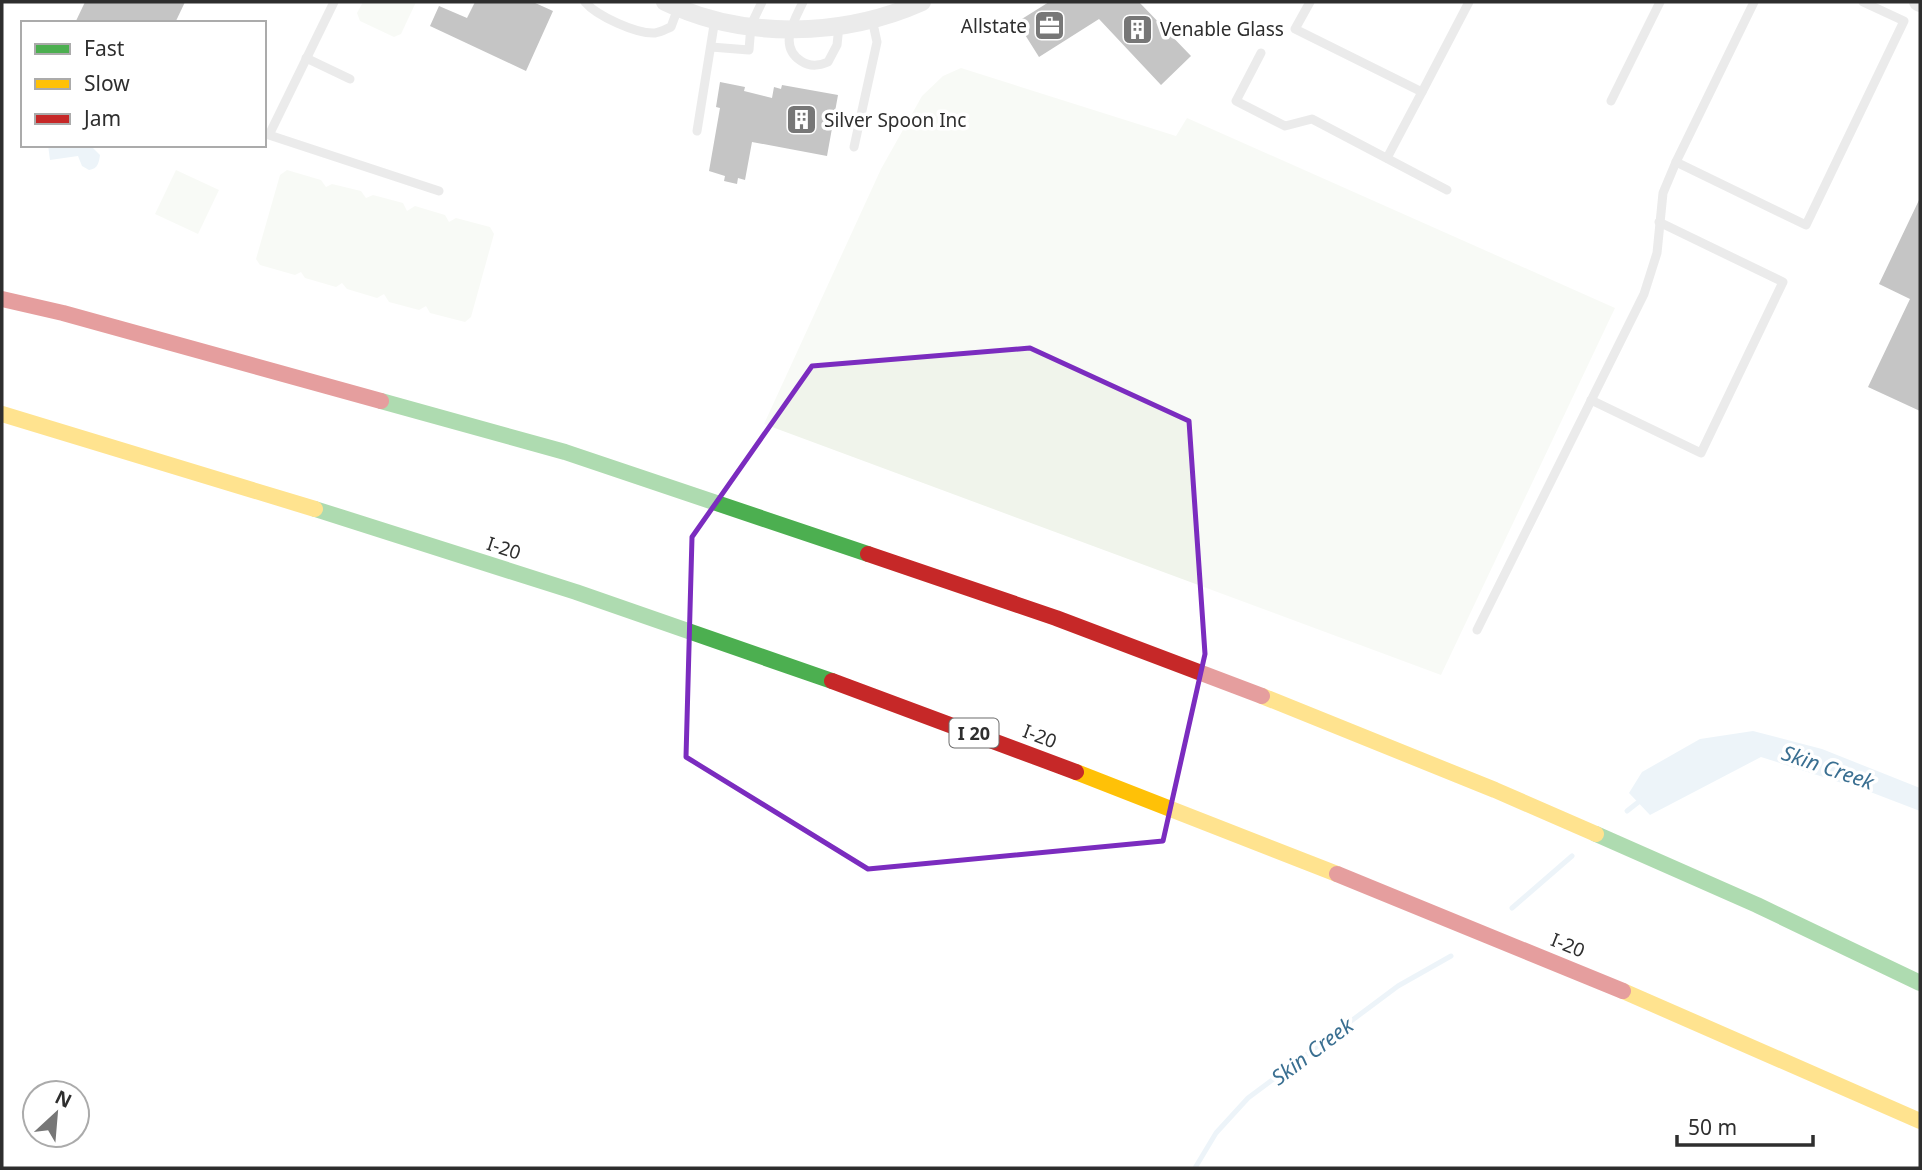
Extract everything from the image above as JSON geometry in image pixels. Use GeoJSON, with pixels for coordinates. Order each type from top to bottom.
{"type":"FeatureCollection","features":[{"type":"Feature","properties":{"kind":"highway"},"geometry":{"type":"LineString","coordinates":[[2,299],[64,313],[565,452],[1056,618],[1306,713],[1495,790],[1745,900],[1920,983]]}},
{"type":"Feature","properties":{"kind":"highway","name":"I-20"},"geometry":{"type":"LineString","coordinates":[[2,414],[417,541],[764,657],[903,707],[1187,813],[1487,934],[1920,1121]]}},
{"type":"Feature","properties":{"kind":"street"},"geometry":{"type":"LineString","coordinates":[[672,5],[700,8],[715,19],[790,29],[873,19],[922,2]]}},
{"type":"Feature","properties":{"kind":"lane"},"geometry":{"type":"LineString","coordinates":[[334,2],[266,134],[439,191]]}},
{"type":"Feature","properties":{"kind":"lane"},"geometry":{"type":"LineString","coordinates":[[585,2],[590,9],[634,30],[656,33],[671,27],[672,5]]}},
{"type":"Feature","properties":{"kind":"lane"},"geometry":{"type":"LineString","coordinates":[[711,47],[749,50],[751,25],[762,2]]}},
{"type":"Feature","properties":{"kind":"lane"},"geometry":{"type":"LineString","coordinates":[[803,2],[790,29],[788,42],[791,51],[801,61],[820,66],[828,62],[837,45],[839,25]]}},
{"type":"Feature","properties":{"kind":"lane"},"geometry":{"type":"LineString","coordinates":[[1310,2],[1295,29],[1422,92]]}},
{"type":"Feature","properties":{"kind":"lane"},"geometry":{"type":"LineString","coordinates":[[1387,158],[1469,2]]}},
{"type":"Feature","properties":{"kind":"lane"},"geometry":{"type":"LineString","coordinates":[[1611,102],[1660,2]]}},
{"type":"Feature","properties":{"kind":"lane"},"geometry":{"type":"LineString","coordinates":[[1477,631],[1652,273],[1663,193],[1754,2]]}},
{"type":"Feature","properties":{"kind":"lane"},"geometry":{"type":"LineString","coordinates":[[1676,162],[1806,225],[1904,21],[1863,2]]}},
{"type":"Feature","properties":{"kind":"lane"},"geometry":{"type":"LineString","coordinates":[[697,131],[715,19]]}},
{"type":"Feature","properties":{"kind":"lane"},"geometry":{"type":"LineString","coordinates":[[854,147],[877,43],[873,19]]}},
{"type":"Feature","properties":{"kind":"lane"},"geometry":{"type":"LineString","coordinates":[[1261,53],[1236,101],[1285,126],[1312,119],[1447,190]]}},
{"type":"Feature","properties":{"kind":"lane"},"geometry":{"type":"LineString","coordinates":[[306,58],[350,79]]}},
{"type":"Feature","properties":{"kind":"lane"},"geometry":{"type":"LineString","coordinates":[[1591,400],[1701,453],[1783,282],[1659,222]]}},
{"type":"Feature","properties":{"kind":"highlighted area"},"geometry":{"type":"Polygon","coordinates":[[[1030,348],[1189,421],[1205,654],[1163,841],[868,869],[686,757],[692,537],[812,366],[1030,348]]]}},
{"type":"Feature","properties":{"kind":"shaded area"},"geometry":{"type":"Polygon","coordinates":[[[363,2],[416,2],[401,34],[394,37],[360,21],[357,13],[363,2]]]}},
{"type":"Feature","properties":{"kind":"shaded area"},"geometry":{"type":"Polygon","coordinates":[[[961,68],[1176,136],[1187,118],[1615,308],[1441,675],[764,424],[881,169],[922,96],[943,76],[961,68]]]}},
{"type":"Feature","properties":{"kind":"shaded area"},"geometry":{"type":"Polygon","coordinates":[[[176,170],[219,190],[198,234],[155,214],[176,170]]]}},
{"type":"Feature","properties":{"kind":"shaded area"},"geometry":{"type":"Polygon","coordinates":[[[287,170],[321,180],[326,187],[332,184],[361,191],[366,198],[373,195],[403,203],[407,211],[415,206],[445,215],[449,222],[456,218],[490,227],[494,234],[471,317],[465,322],[430,313],[426,306],[419,310],[389,302],[384,294],[377,298],[347,289],[342,283],[336,287],[305,278],[301,272],[295,275],[260,265],[256,259],[280,175],[287,170]]]}},
{"type":"Feature","properties":{"kind":"water"},"geometry":{"type":"Polygon","coordinates":[[[48,147],[92,147],[100,155],[96,167],[89,170],[82,166],[78,156],[50,160],[48,147]]]}},
{"type":"Feature","properties":{"kind":"water"},"geometry":{"type":"Polygon","coordinates":[[[1753,731],[1822,749],[1920,788],[1920,811],[1761,757],[1650,815],[1629,793],[1642,772],[1700,739],[1753,731]]]}},
{"type":"Feature","properties":{"kind":"building"},"geometry":{"type":"Polygon","coordinates":[[[85,2],[185,2],[176,21],[76,21],[85,2]]]}},
{"type":"Feature","properties":{"kind":"building"},"geometry":{"type":"Polygon","coordinates":[[[475,2],[533,2],[553,11],[526,71],[430,26],[439,6],[467,18],[475,2]]]}},
{"type":"Feature","properties":{"kind":"building","name":"Venable Glass"},"geometry":{"type":"Polygon","coordinates":[[[1049,2],[1139,2],[1191,56],[1161,85],[1099,19],[1039,57],[1017,22],[1049,2]]]}},
{"type":"Feature","properties":{"kind":"building"},"geometry":{"type":"Polygon","coordinates":[[[720,82],[745,87],[744,91],[772,98],[774,87],[781,89],[782,85],[838,95],[827,156],[752,142],[745,180],[738,178],[737,184],[724,181],[725,176],[709,171],[720,108],[716,107],[720,82]]]}},
{"type":"Feature","properties":{"kind":"building"},"geometry":{"type":"Polygon","coordinates":[[[1920,198],[1920,411],[1868,387],[1910,299],[1879,284],[1920,198]]]}},
{"type":"Feature","properties":{"kind":"waterway","name":"Skin Creek"},"geometry":{"type":"LineString","coordinates":[[1627,811],[1641,800]]}},
{"type":"Feature","properties":{"kind":"waterway","name":"Skin Creek"},"geometry":{"type":"LineString","coordinates":[[1512,908],[1572,856]]}},
{"type":"Feature","properties":{"kind":"waterway","name":"Skin Creek"},"geometry":{"type":"LineString","coordinates":[[1195,1168],[1216,1133],[1248,1098],[1398,986],[1451,956]]}},
{"type":"Feature","properties":{"kind":"traffic: fast"},"geometry":{"type":"LineString","coordinates":[[381,401],[565,452],[868,554]]}},
{"type":"Feature","properties":{"kind":"traffic: fast"},"geometry":{"type":"LineString","coordinates":[[315,509],[576,592],[832,681]]}},
{"type":"Feature","properties":{"kind":"traffic: fast"},"geometry":{"type":"LineString","coordinates":[[1596,834],[1757,905],[1920,983]]}},
{"type":"Feature","properties":{"kind":"traffic: slow"},"geometry":{"type":"LineString","coordinates":[[2,414],[315,509]]}},
{"type":"Feature","properties":{"kind":"traffic: slow"},"geometry":{"type":"LineString","coordinates":[[1262,696],[1596,834]]}},
{"type":"Feature","properties":{"kind":"traffic: slow"},"geometry":{"type":"LineString","coordinates":[[1076,772],[1337,874]]}},
{"type":"Feature","properties":{"kind":"traffic: slow"},"geometry":{"type":"LineString","coordinates":[[1623,991],[1920,1121]]}},
{"type":"Feature","properties":{"kind":"traffic: jam"},"geometry":{"type":"LineString","coordinates":[[2,299],[63,313],[381,401]]}},
{"type":"Feature","properties":{"kind":"traffic: jam"},"geometry":{"type":"LineString","coordinates":[[868,554],[1056,618],[1262,696]]}},
{"type":"Feature","properties":{"kind":"traffic: jam"},"geometry":{"type":"LineString","coordinates":[[832,681],[1076,772]]}},
{"type":"Feature","properties":{"kind":"traffic: jam"},"geometry":{"type":"LineString","coordinates":[[1337,874],[1623,991]]}},
{"type":"Feature","properties":{"kind":"place","name":"Allstate"},"geometry":{"type":"Point","coordinates":[1050,26]}},
{"type":"Feature","properties":{"kind":"place","name":"Venable Glass"},"geometry":{"type":"Point","coordinates":[1137,29]}},
{"type":"Feature","properties":{"kind":"place","name":"Silver Spoon Inc"},"geometry":{"type":"Point","coordinates":[801,120]}}]}
